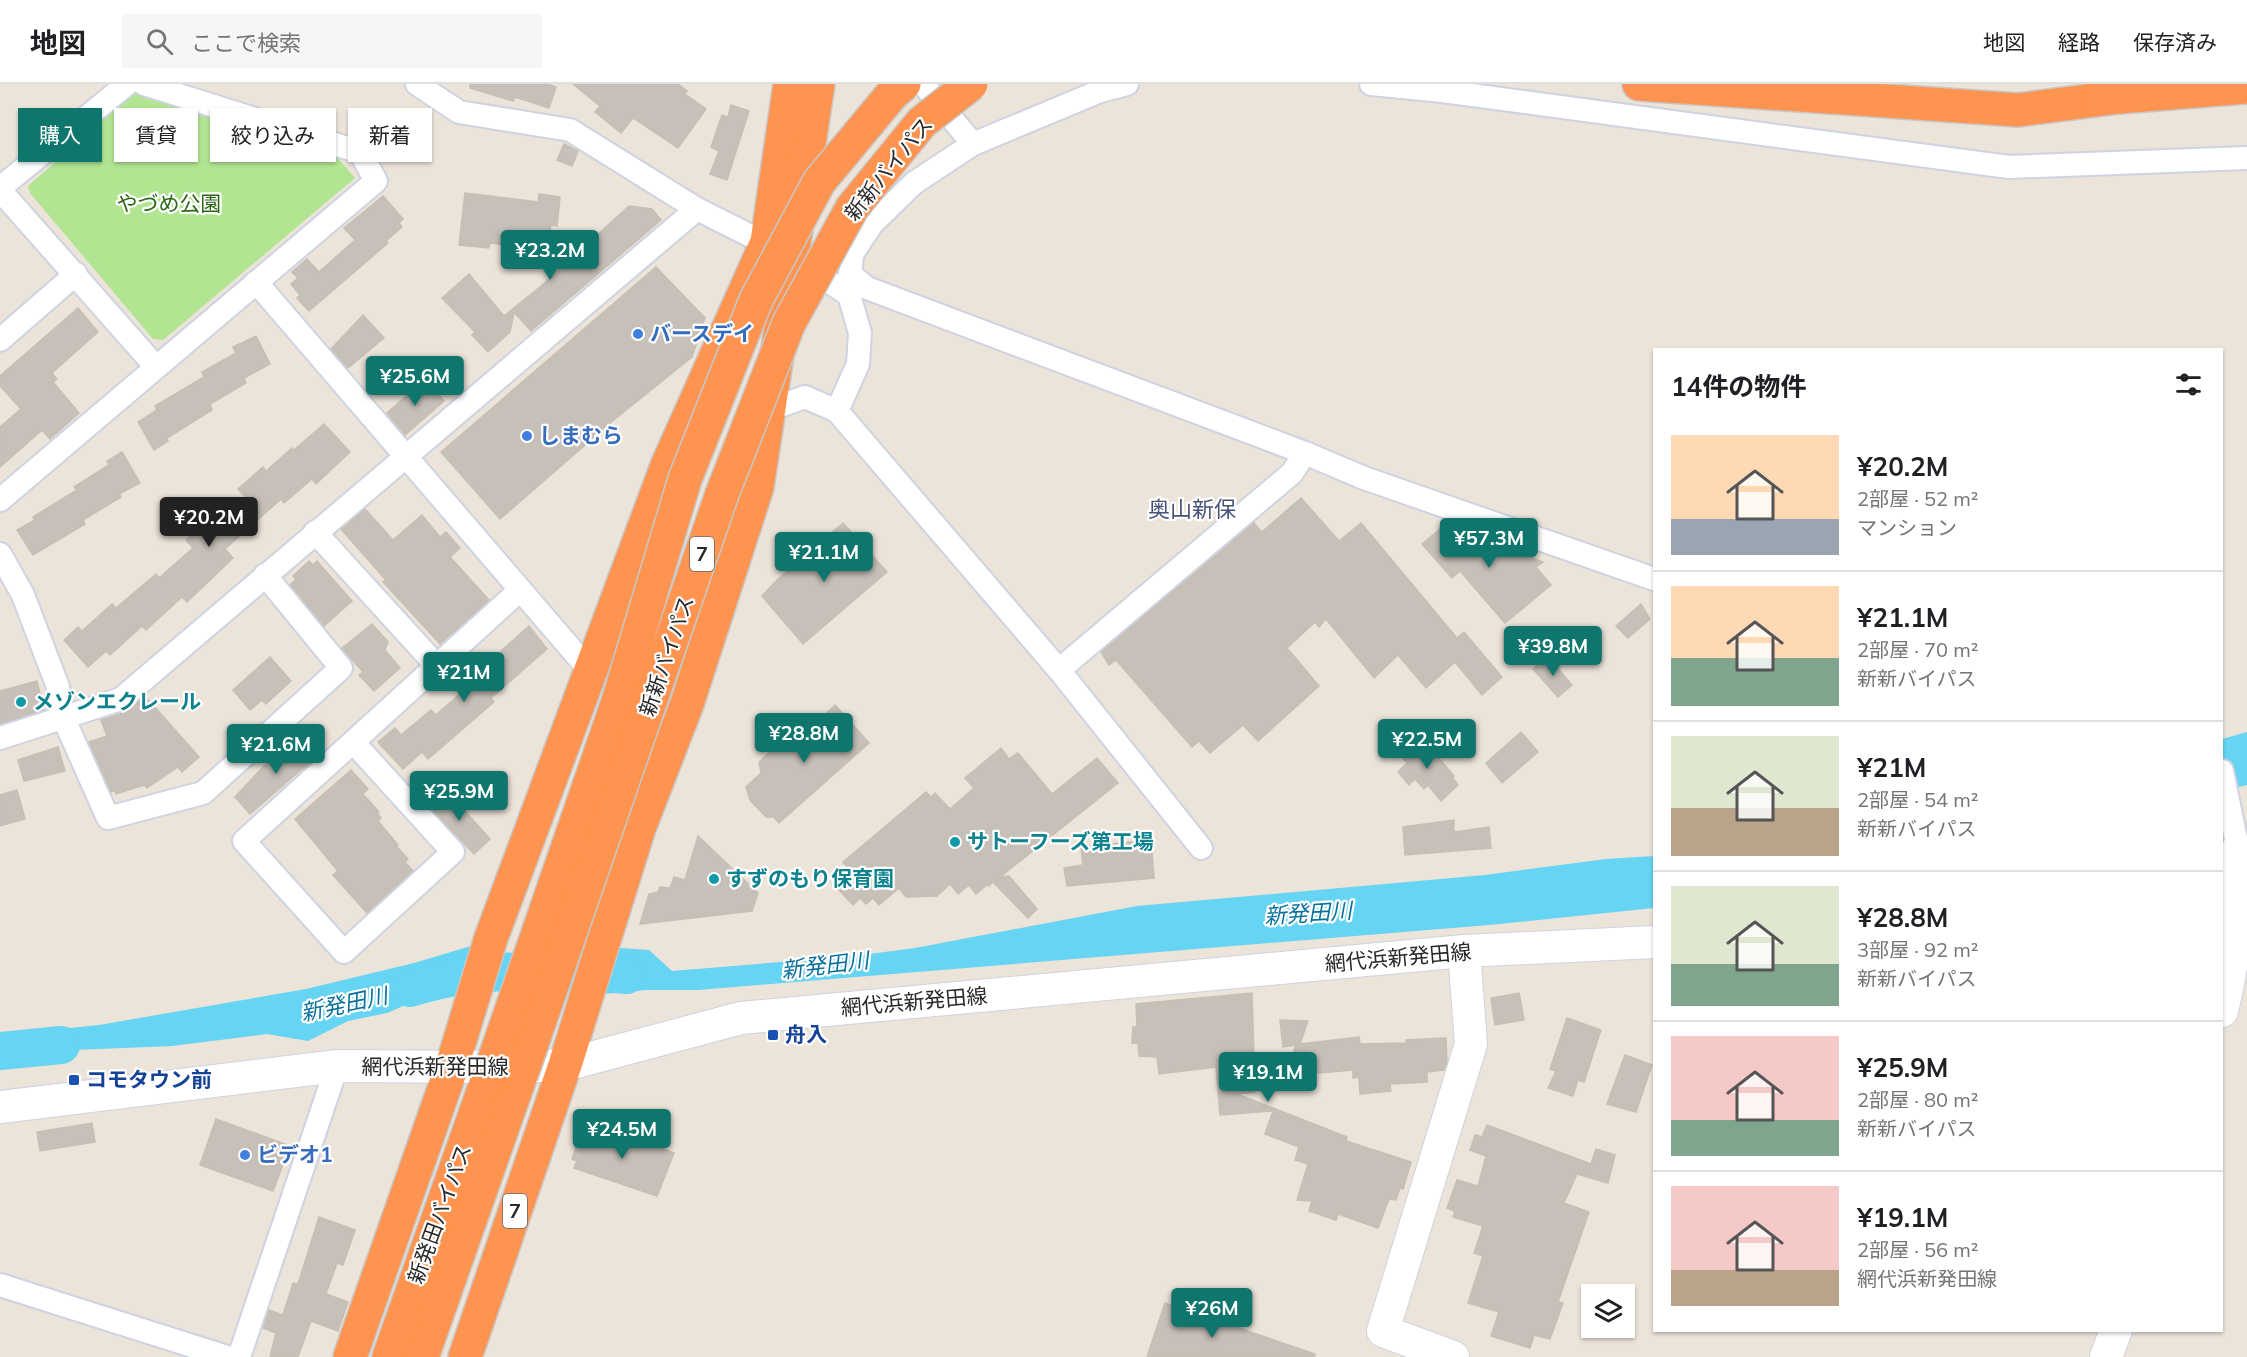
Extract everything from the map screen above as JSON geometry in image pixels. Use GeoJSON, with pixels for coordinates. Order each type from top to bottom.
{"type":"FeatureCollection","features":[{"type":"Feature","properties":{"kind":"highway","name":"7"},"geometry":{"type":"LineString","coordinates":[[465,1357],[565,1065],[639,828],[687,704],[757,487],[768,410],[790,84]]}},
{"type":"Feature","properties":{"kind":"highway","name":"7"},"geometry":{"type":"LineString","coordinates":[[350,1357],[452,1066],[491,938],[667,466],[779,249],[818,84]]}},
{"type":"Feature","properties":{"kind":"highway","name":"新新バイパス"},"geometry":{"type":"LineString","coordinates":[[506,1073],[685,479],[756,300],[819,182],[893,93],[904,84]]}},
{"type":"Feature","properties":{"kind":"highway","name":"新新バイパス"},"geometry":{"type":"LineString","coordinates":[[506,1073],[722,494],[789,323],[852,208],[922,122],[970,84]]}},
{"type":"Feature","properties":{"kind":"highway"},"geometry":{"type":"LineString","coordinates":[[1639,84],[2018,110],[2119,97],[2247,87]]}},
{"type":"Feature","properties":{"kind":"highway"},"geometry":{"type":"LineString","coordinates":[[1969,84],[2119,97]]}},
{"type":"Feature","properties":{"kind":"highway","name":"新発田バイパス"},"geometry":{"type":"LineString","coordinates":[[389,1357],[506,1073]]}},
{"type":"Feature","properties":{"kind":"highway","name":"新発田バイパス"},"geometry":{"type":"LineString","coordinates":[[422,1357],[506,1073]]}},
{"type":"Feature","properties":{"kind":"main road"},"geometry":{"type":"LineString","coordinates":[[2223,1007],[2239,913],[2235,849]]}},
{"type":"Feature","properties":{"kind":"main road","name":"網代浜新発田線"},"geometry":{"type":"LineString","coordinates":[[0,1107],[337,1066],[565,1065],[741,1018],[1464,951],[1653,942]]}},
{"type":"Feature","properties":{"kind":"main road"},"geometry":{"type":"LineString","coordinates":[[1453,1357],[1383,1331],[1472,1044],[1464,951]]}},
{"type":"Feature","properties":{"kind":"main road"},"geometry":{"type":"LineString","coordinates":[[2106,1357],[2115,1332]]}},
{"type":"Feature","properties":{"kind":"street"},"geometry":{"type":"LineString","coordinates":[[127,84],[0,189],[156,367]]}},
{"type":"Feature","properties":{"kind":"street"},"geometry":{"type":"LineString","coordinates":[[0,500],[376,181],[360,152],[144,84]]}},
{"type":"Feature","properties":{"kind":"street"},"geometry":{"type":"LineString","coordinates":[[417,84],[459,112],[570,130],[697,209],[850,284],[867,288],[1305,453],[1364,478],[1653,579]]}},
{"type":"Feature","properties":{"kind":"street"},"geometry":{"type":"LineString","coordinates":[[923,84],[973,144]]}},
{"type":"Feature","properties":{"kind":"street"},"geometry":{"type":"LineString","coordinates":[[837,411],[858,364],[860,333],[850,284],[852,254],[872,224],[914,183],[973,144],[1100,91],[1126,84]]}},
{"type":"Feature","properties":{"kind":"street"},"geometry":{"type":"LineString","coordinates":[[1371,84],[1442,88],[2009,167],[2247,158]]}},
{"type":"Feature","properties":{"kind":"street"},"geometry":{"type":"LineString","coordinates":[[0,738],[121,699],[405,455],[697,209]]}},
{"type":"Feature","properties":{"kind":"street"},"geometry":{"type":"LineString","coordinates":[[0,340],[76,274]]}},
{"type":"Feature","properties":{"kind":"street"},"geometry":{"type":"LineString","coordinates":[[256,282],[591,672]]}},
{"type":"Feature","properties":{"kind":"street"},"geometry":{"type":"LineString","coordinates":[[768,410],[805,398],[837,411],[1059,670],[1201,848]]}},
{"type":"Feature","properties":{"kind":"street"},"geometry":{"type":"LineString","coordinates":[[1059,670],[1292,473],[1305,453]]}},
{"type":"Feature","properties":{"kind":"street"},"geometry":{"type":"LineString","coordinates":[[315,532],[436,666]]}},
{"type":"Feature","properties":{"kind":"street"},"geometry":{"type":"LineString","coordinates":[[0,554],[23,596],[54,676],[63,717],[108,818],[203,792],[341,668],[265,575]]}},
{"type":"Feature","properties":{"kind":"street"},"geometry":{"type":"LineString","coordinates":[[353,742],[453,852],[344,952],[243,841],[520,590]]}},
{"type":"Feature","properties":{"kind":"street"},"geometry":{"type":"LineString","coordinates":[[2223,776],[2235,849]]}},
{"type":"Feature","properties":{"kind":"street"},"geometry":{"type":"LineString","coordinates":[[240,1357],[337,1066]]}},
{"type":"Feature","properties":{"kind":"street"},"geometry":{"type":"LineString","coordinates":[[0,1285],[227,1357]]}},
{"type":"Feature","properties":{"kind":"green space","name":"やづめ公園"},"geometry":{"type":"Polygon","coordinates":[[[138,90],[195,108],[117,108],[138,90]]]}},
{"type":"Feature","properties":{"kind":"green space","name":"やづめ公園"},"geometry":{"type":"Polygon","coordinates":[[[198,109],[210,113],[210,162],[336,162],[336,156],[355,178],[163,340],[153,339],[30,193],[28,186],[56,162],[102,162],[102,121],[114,111],[114,162],[198,162],[198,109]]]}},
{"type":"Feature","properties":{"kind":"water"},"geometry":{"type":"Polygon","coordinates":[[[2247,732],[2247,785],[2223,791],[2223,739],[2247,732]]]}},
{"type":"Feature","properties":{"kind":"water"},"geometry":{"type":"Polygon","coordinates":[[[1653,856],[1653,908],[1489,925],[698,990],[646,990],[603,994],[620,948],[649,950],[672,971],[854,956],[915,948],[1137,906],[1485,875],[1606,859],[1653,856]]]}},
{"type":"Feature","properties":{"kind":"water"},"geometry":{"type":"Polygon","coordinates":[[[471,946],[453,996],[410,1003],[387,1013],[348,1021],[308,1041],[267,1034],[172,1046],[75,1050],[11,1060],[13,1034],[99,1025],[306,989],[414,963],[471,946]]]}},
{"type":"Feature","properties":{"kind":"building"},"geometry":{"type":"Polygon","coordinates":[[[470,84],[547,84],[556,87],[549,108],[515,97],[513,101],[470,88],[470,84]]]}},
{"type":"Feature","properties":{"kind":"building"},"geometry":{"type":"Polygon","coordinates":[[[573,84],[678,84],[687,91],[685,94],[706,109],[678,148],[633,118],[621,133],[595,112],[600,106],[573,84]]]}},
{"type":"Feature","properties":{"kind":"building"},"geometry":{"type":"Polygon","coordinates":[[[731,105],[749,111],[727,180],[710,174],[719,151],[711,147],[722,115],[728,117],[731,105]]]}},
{"type":"Feature","properties":{"kind":"building"},"geometry":{"type":"Polygon","coordinates":[[[564,144],[578,151],[572,166],[557,160],[564,144]]]}},
{"type":"Feature","properties":{"kind":"building"},"geometry":{"type":"Polygon","coordinates":[[[465,193],[538,202],[539,194],[560,197],[557,226],[551,225],[548,242],[531,240],[529,248],[490,243],[489,248],[459,245],[465,193]]]}},
{"type":"Feature","properties":{"kind":"building"},"geometry":{"type":"Polygon","coordinates":[[[383,196],[403,219],[399,223],[402,227],[386,241],[388,243],[309,311],[297,298],[300,295],[291,284],[298,278],[292,272],[307,259],[319,272],[355,240],[344,228],[383,196]]]}},
{"type":"Feature","properties":{"kind":"building"},"geometry":{"type":"Polygon","coordinates":[[[629,206],[652,209],[661,220],[531,331],[514,312],[510,332],[488,352],[472,335],[475,332],[442,298],[469,274],[504,316],[540,287],[629,206]]]}},
{"type":"Feature","properties":{"kind":"building"},"geometry":{"type":"Polygon","coordinates":[[[656,267],[705,318],[692,357],[615,419],[500,519],[441,452],[656,267]]]}},
{"type":"Feature","properties":{"kind":"building"},"geometry":{"type":"Polygon","coordinates":[[[78,308],[98,332],[52,373],[57,379],[53,382],[79,413],[50,439],[42,430],[0,467],[0,427],[21,409],[0,386],[0,376],[78,308]]]}},
{"type":"Feature","properties":{"kind":"building"},"geometry":{"type":"Polygon","coordinates":[[[363,315],[384,338],[348,368],[331,349],[363,315]]]}},
{"type":"Feature","properties":{"kind":"building"},"geometry":{"type":"Polygon","coordinates":[[[256,336],[270,364],[244,378],[246,383],[210,404],[212,410],[167,438],[168,441],[154,450],[138,422],[157,410],[155,406],[204,377],[202,372],[236,353],[233,347],[256,336]]]}},
{"type":"Feature","properties":{"kind":"building"},"geometry":{"type":"Polygon","coordinates":[[[425,379],[444,401],[405,435],[387,413],[425,379]]]}},
{"type":"Feature","properties":{"kind":"building"},"geometry":{"type":"Polygon","coordinates":[[[324,424],[350,452],[316,484],[312,479],[284,503],[281,499],[225,549],[233,558],[187,602],[182,597],[146,630],[142,626],[110,655],[106,651],[88,667],[64,640],[78,627],[82,631],[112,604],[116,608],[156,574],[159,578],[193,548],[186,540],[207,520],[217,533],[244,509],[240,505],[247,498],[238,489],[263,467],[266,471],[292,448],[294,450],[324,424]]]}},
{"type":"Feature","properties":{"kind":"building"},"geometry":{"type":"Polygon","coordinates":[[[122,452],[140,483],[119,494],[121,497],[83,520],[85,524],[33,555],[17,530],[35,520],[33,517],[77,490],[74,487],[109,465],[107,461],[122,452]]]}},
{"type":"Feature","properties":{"kind":"building"},"geometry":{"type":"Polygon","coordinates":[[[1301,498],[1339,541],[1361,523],[1457,638],[1464,632],[1502,677],[1482,695],[1455,662],[1426,688],[1398,655],[1374,678],[1326,619],[1319,627],[1315,622],[1287,648],[1319,686],[1258,741],[1243,725],[1210,753],[1199,741],[1192,747],[1116,660],[1109,665],[1101,652],[1254,523],[1262,532],[1301,498]]]}},
{"type":"Feature","properties":{"kind":"building"},"geometry":{"type":"Polygon","coordinates":[[[365,509],[393,540],[422,515],[440,537],[446,532],[460,548],[450,557],[489,600],[440,644],[383,582],[386,580],[341,529],[365,509]]]}},
{"type":"Feature","properties":{"kind":"building"},"geometry":{"type":"Polygon","coordinates":[[[1448,522],[1460,535],[1464,531],[1543,562],[1536,567],[1551,585],[1505,623],[1460,571],[1452,578],[1422,544],[1448,522]]]}},
{"type":"Feature","properties":{"kind":"building"},"geometry":{"type":"Polygon","coordinates":[[[843,523],[887,572],[803,644],[762,596],[777,580],[843,523]]]}},
{"type":"Feature","properties":{"kind":"building"},"geometry":{"type":"Polygon","coordinates":[[[309,561],[313,565],[317,561],[352,601],[324,626],[290,585],[296,579],[293,576],[309,561]]]}},
{"type":"Feature","properties":{"kind":"building"},"geometry":{"type":"Polygon","coordinates":[[[1641,604],[1650,619],[1628,638],[1616,626],[1641,604]]]}},
{"type":"Feature","properties":{"kind":"building"},"geometry":{"type":"Polygon","coordinates":[[[372,624],[388,642],[385,650],[400,668],[374,691],[359,675],[363,672],[342,648],[372,624]]]}},
{"type":"Feature","properties":{"kind":"building"},"geometry":{"type":"Polygon","coordinates":[[[529,626],[547,649],[491,698],[494,702],[428,759],[422,752],[403,769],[378,742],[395,728],[401,735],[431,710],[436,715],[479,677],[477,675],[529,626]]]}},
{"type":"Feature","properties":{"kind":"building"},"geometry":{"type":"Polygon","coordinates":[[[270,657],[291,681],[266,704],[262,700],[250,710],[233,690],[270,657]]]}},
{"type":"Feature","properties":{"kind":"building"},"geometry":{"type":"Polygon","coordinates":[[[1548,657],[1572,685],[1558,697],[1533,669],[1548,657]]]}},
{"type":"Feature","properties":{"kind":"building","name":"メゾンエクレール"},"geometry":{"type":"Polygon","coordinates":[[[37,681],[44,710],[0,724],[0,691],[37,681]]]}},
{"type":"Feature","properties":{"kind":"building"},"geometry":{"type":"Polygon","coordinates":[[[145,696],[199,757],[182,772],[178,767],[147,788],[144,785],[116,794],[115,790],[111,792],[89,742],[107,736],[101,720],[126,712],[145,696]]]}},
{"type":"Feature","properties":{"kind":"building"},"geometry":{"type":"Polygon","coordinates":[[[835,705],[869,743],[779,823],[774,817],[766,817],[750,800],[746,787],[761,773],[759,762],[791,733],[801,737],[835,705]]]}},
{"type":"Feature","properties":{"kind":"building"},"geometry":{"type":"Polygon","coordinates":[[[1521,732],[1538,752],[1502,783],[1486,763],[1521,732]]]}},
{"type":"Feature","properties":{"kind":"building"},"geometry":{"type":"Polygon","coordinates":[[[302,737],[318,755],[250,814],[235,797],[264,766],[302,737]]]}},
{"type":"Feature","properties":{"kind":"building"},"geometry":{"type":"Polygon","coordinates":[[[1421,737],[1454,776],[1452,777],[1458,785],[1441,801],[1428,785],[1424,789],[1415,779],[1409,785],[1398,772],[1407,763],[1400,755],[1421,737]]]}},
{"type":"Feature","properties":{"kind":"building"},"geometry":{"type":"Polygon","coordinates":[[[58,747],[65,771],[24,781],[18,760],[58,747]]]}},
{"type":"Feature","properties":{"kind":"building","name":"サトーフーズ第工場"},"geometry":{"type":"Polygon","coordinates":[[[1001,748],[1009,759],[1018,753],[1052,794],[1097,758],[1118,783],[1000,877],[1009,876],[1037,909],[1028,918],[993,882],[976,894],[969,885],[958,894],[950,884],[937,896],[906,897],[899,888],[879,905],[873,898],[866,904],[860,898],[853,905],[838,889],[848,881],[843,875],[849,869],[843,862],[926,792],[931,797],[935,793],[950,809],[974,788],[965,778],[1001,748]]]}},
{"type":"Feature","properties":{"kind":"building"},"geometry":{"type":"Polygon","coordinates":[[[351,770],[368,789],[363,794],[379,812],[377,813],[381,818],[378,821],[408,859],[405,862],[413,871],[367,913],[333,875],[338,871],[295,819],[351,770]]]}},
{"type":"Feature","properties":{"kind":"building"},"geometry":{"type":"Polygon","coordinates":[[[17,790],[25,819],[0,826],[0,795],[17,790]]]}},
{"type":"Feature","properties":{"kind":"building"},"geometry":{"type":"Polygon","coordinates":[[[446,790],[490,839],[474,854],[428,805],[446,790]]]}},
{"type":"Feature","properties":{"kind":"building"},"geometry":{"type":"Polygon","coordinates":[[[1454,820],[1454,832],[1489,827],[1491,848],[1405,855],[1403,827],[1454,820]]]}},
{"type":"Feature","properties":{"kind":"building","name":"すずのもり保育園"},"geometry":{"type":"Polygon","coordinates":[[[698,836],[758,893],[752,911],[640,924],[649,894],[658,892],[660,887],[670,888],[674,877],[685,880],[698,836]]]}},
{"type":"Feature","properties":{"kind":"building"},"geometry":{"type":"Polygon","coordinates":[[[1151,840],[1154,878],[1067,886],[1064,868],[1083,865],[1081,847],[1151,840]]]}},
{"type":"Feature","properties":{"kind":"building"},"geometry":{"type":"Polygon","coordinates":[[[1252,993],[1255,1092],[1237,1094],[1347,1137],[1346,1141],[1411,1162],[1403,1189],[1400,1188],[1396,1200],[1389,1199],[1378,1228],[1338,1214],[1336,1220],[1309,1211],[1312,1201],[1297,1200],[1308,1164],[1295,1160],[1299,1147],[1265,1134],[1273,1111],[1220,1115],[1216,1067],[1159,1074],[1157,1057],[1139,1056],[1138,1043],[1132,1043],[1133,1027],[1137,1027],[1136,1004],[1252,993]]]}},
{"type":"Feature","properties":{"kind":"building"},"geometry":{"type":"Polygon","coordinates":[[[1519,993],[1524,1020],[1495,1025],[1491,998],[1519,993]]]}},
{"type":"Feature","properties":{"kind":"building"},"geometry":{"type":"Polygon","coordinates":[[[1567,1018],[1601,1030],[1584,1082],[1578,1080],[1573,1096],[1548,1088],[1556,1071],[1550,1069],[1567,1018]]]}},
{"type":"Feature","properties":{"kind":"building"},"geometry":{"type":"Polygon","coordinates":[[[1280,1020],[1308,1021],[1300,1044],[1359,1037],[1360,1044],[1406,1043],[1406,1040],[1446,1038],[1447,1062],[1444,1070],[1427,1072],[1427,1082],[1390,1084],[1391,1091],[1360,1094],[1359,1077],[1353,1078],[1353,1070],[1285,1076],[1296,1045],[1283,1047],[1280,1020]]]}},
{"type":"Feature","properties":{"kind":"building"},"geometry":{"type":"Polygon","coordinates":[[[1625,1055],[1652,1065],[1636,1112],[1607,1104],[1625,1055]]]}},
{"type":"Feature","properties":{"kind":"building","name":"ビデオ1"},"geometry":{"type":"Polygon","coordinates":[[[216,1119],[290,1146],[273,1191],[200,1165],[216,1119]]]}},
{"type":"Feature","properties":{"kind":"building"},"geometry":{"type":"Polygon","coordinates":[[[92,1123],[95,1142],[40,1151],[37,1132],[92,1123]]]}},
{"type":"Feature","properties":{"kind":"building"},"geometry":{"type":"Polygon","coordinates":[[[589,1123],[674,1153],[657,1196],[574,1168],[577,1161],[572,1159],[579,1138],[584,1139],[589,1123]]]}},
{"type":"Feature","properties":{"kind":"building"},"geometry":{"type":"Polygon","coordinates":[[[1487,1125],[1591,1164],[1596,1149],[1615,1155],[1608,1183],[1577,1174],[1564,1203],[1589,1212],[1558,1302],[1563,1303],[1550,1339],[1534,1335],[1530,1348],[1491,1336],[1499,1312],[1468,1303],[1483,1256],[1474,1253],[1483,1226],[1453,1217],[1455,1211],[1447,1208],[1457,1180],[1478,1186],[1486,1156],[1470,1150],[1475,1135],[1482,1137],[1487,1125]]]}},
{"type":"Feature","properties":{"kind":"building"},"geometry":{"type":"Polygon","coordinates":[[[319,1217],[355,1230],[343,1265],[337,1263],[326,1294],[348,1302],[338,1331],[311,1321],[298,1357],[270,1357],[276,1333],[263,1328],[269,1310],[283,1315],[293,1283],[298,1284],[319,1217]]]}},
{"type":"Feature","properties":{"kind":"building"},"geometry":{"type":"Polygon","coordinates":[[[1165,1303],[1315,1354],[1315,1357],[1147,1357],[1165,1303]]]}},
{"type":"Feature","properties":{"kind":"waterway","name":"新発田川"},"geometry":{"type":"LineString","coordinates":[[410,988],[462,976],[517,971],[627,975]]}},
{"type":"Feature","properties":{"kind":"waterway","name":"新発田川"},"geometry":{"type":"LineString","coordinates":[[0,1051],[61,1045]]}},
{"type":"Feature","properties":{"kind":"place","name":"バースデイ"},"geometry":{"type":"Point","coordinates":[638,334]}},
{"type":"Feature","properties":{"kind":"place","name":"しまむら"},"geometry":{"type":"Point","coordinates":[527,436]}},
{"type":"Feature","properties":{"kind":"place","name":"メゾンエクレール"},"geometry":{"type":"Point","coordinates":[21,702]}},
{"type":"Feature","properties":{"kind":"place","name":"サトーフーズ第工場"},"geometry":{"type":"Point","coordinates":[955,842]}},
{"type":"Feature","properties":{"kind":"place","name":"すずのもり保育園"},"geometry":{"type":"Point","coordinates":[714,879]}},
{"type":"Feature","properties":{"kind":"place","name":"舟入"},"geometry":{"type":"Point","coordinates":[773,1035]}},
{"type":"Feature","properties":{"kind":"place","name":"コモタウン前"},"geometry":{"type":"Point","coordinates":[74,1080]}},
{"type":"Feature","properties":{"kind":"place","name":"ビデオ1"},"geometry":{"type":"Point","coordinates":[245,1155]}},
{"type":"Feature","properties":{"kind":"district","name":"奥山新保"},"geometry":{"type":"Point","coordinates":[1192,509]}}]}
